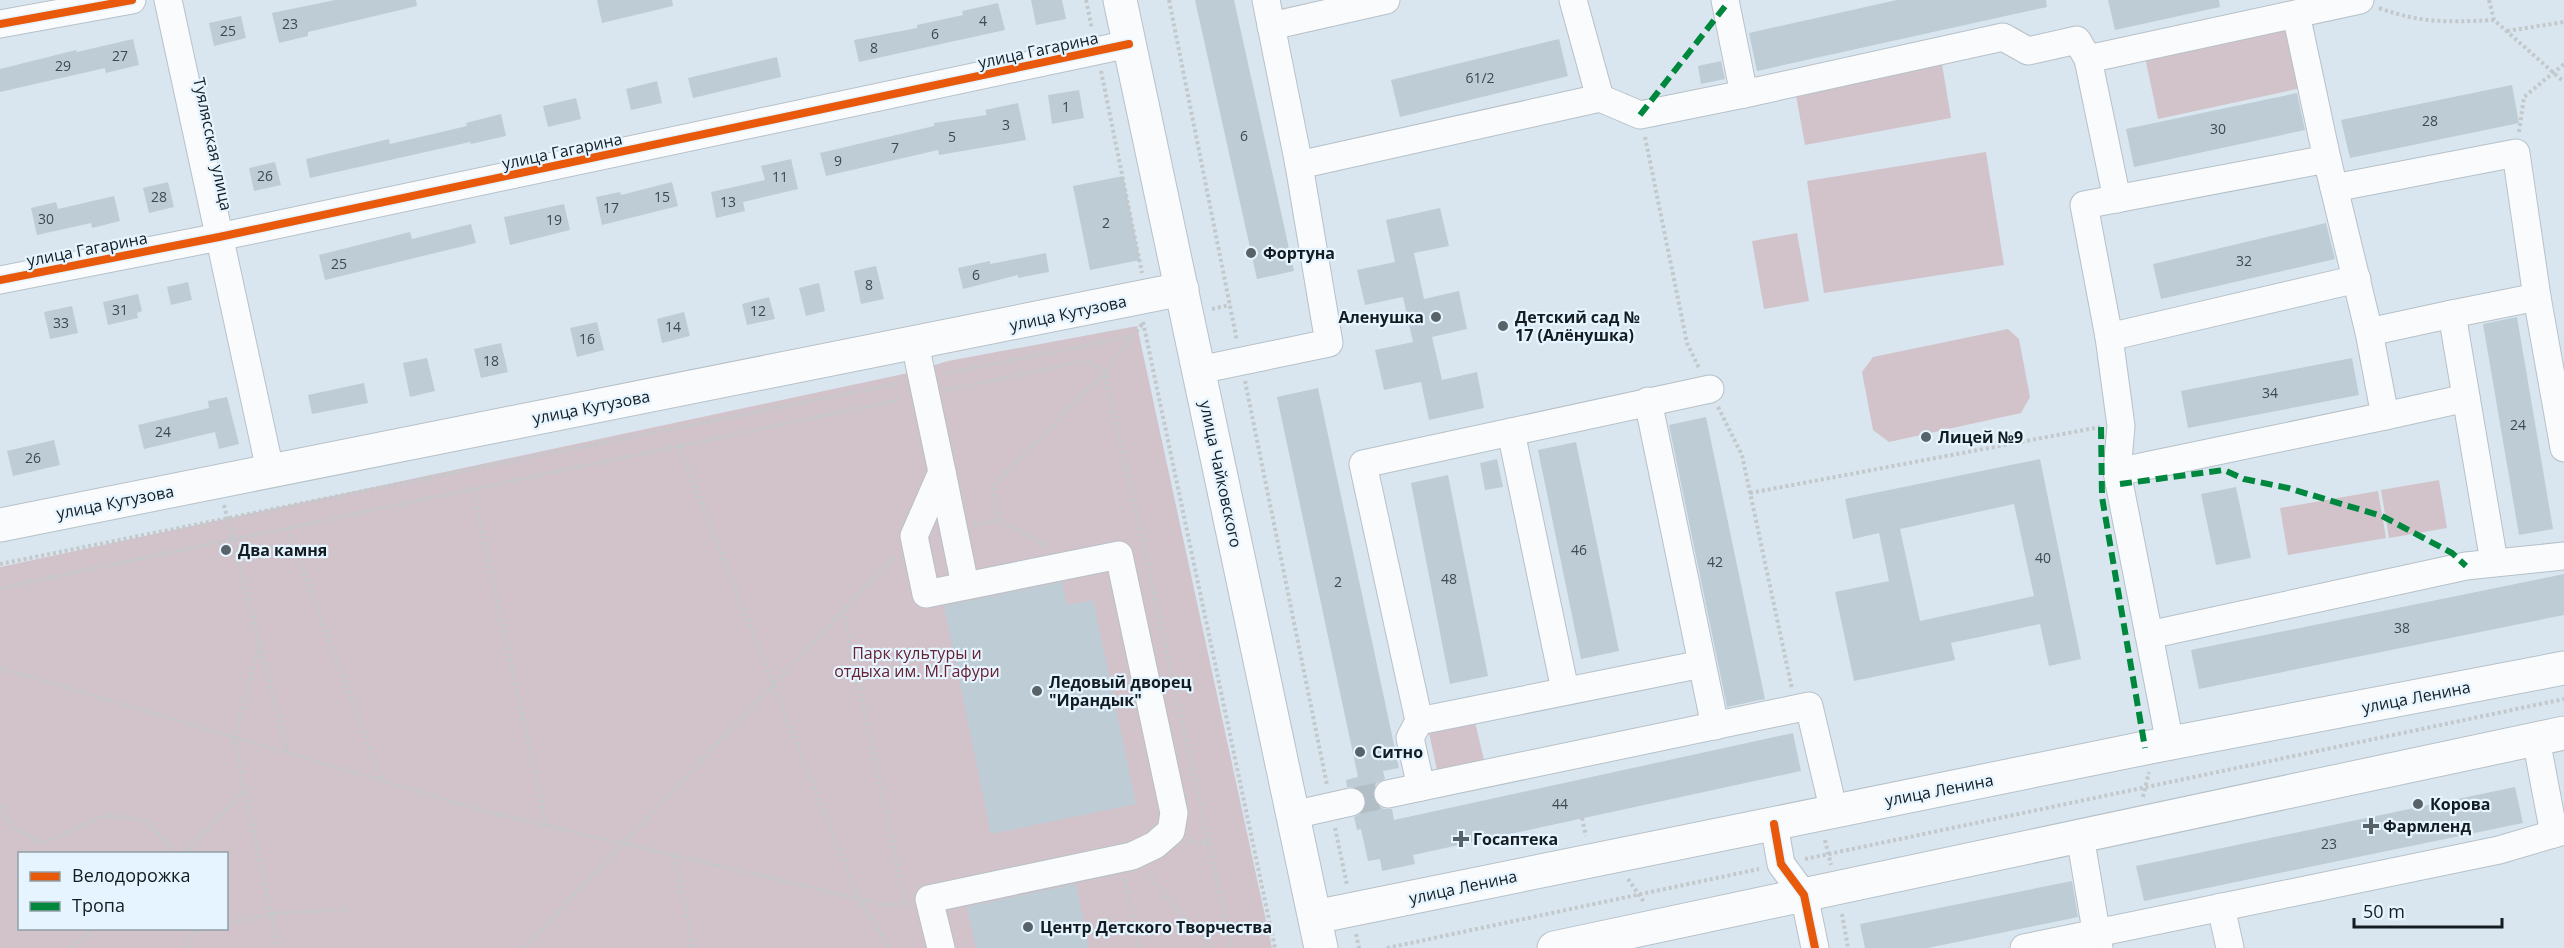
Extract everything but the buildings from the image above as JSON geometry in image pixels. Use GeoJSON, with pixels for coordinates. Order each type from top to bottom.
{"type":"FeatureCollection","features":[{"type":"Feature","properties":{"kind":"main road","name":"улица Чайковского"},"geometry":{"type":"LineString","coordinates":[[1120,0],[1318,933]]}},
{"type":"Feature","properties":{"kind":"main road","name":"улица Кутузова"},"geometry":{"type":"LineString","coordinates":[[0,525],[915,344],[1145,310],[1182,289]]}},
{"type":"Feature","properties":{"kind":"main road","name":"улица Ленина"},"geometry":{"type":"LineString","coordinates":[[1318,933],[1352,909],[1600,850],[1773,824],[2162,745],[2564,668]]}},
{"type":"Feature","properties":{"kind":"main road"},"geometry":{"type":"LineString","coordinates":[[1554,948],[2550,736]]}},
{"type":"Feature","properties":{"kind":"street"},"geometry":{"type":"LineString","coordinates":[[0,24],[132,0]]}},
{"type":"Feature","properties":{"kind":"street","name":"Туялясская улица"},"geometry":{"type":"LineString","coordinates":[[168,0],[270,470]]}},
{"type":"Feature","properties":{"kind":"street"},"geometry":{"type":"LineString","coordinates":[[1199,370],[1329,343],[1299,165],[1266,0]]}},
{"type":"Feature","properties":{"kind":"street"},"geometry":{"type":"LineString","coordinates":[[1271,27],[1386,0]]}},
{"type":"Feature","properties":{"kind":"street"},"geometry":{"type":"LineString","coordinates":[[1573,0],[1600,98]]}},
{"type":"Feature","properties":{"kind":"street"},"geometry":{"type":"LineString","coordinates":[[1725,0],[1744,94]]}},
{"type":"Feature","properties":{"kind":"street"},"geometry":{"type":"LineString","coordinates":[[2088,59],[2358,0]]}},
{"type":"Feature","properties":{"kind":"street"},"geometry":{"type":"LineString","coordinates":[[2296,14],[2327,159],[2369,332],[2385,416]]}},
{"type":"Feature","properties":{"kind":"street"},"geometry":{"type":"LineString","coordinates":[[1299,165],[1600,98],[1640,115],[2003,38],[2028,51],[2077,40],[2088,59],[2117,199]]}},
{"type":"Feature","properties":{"kind":"street","name":"улица Гагарина"},"geometry":{"type":"LineString","coordinates":[[0,280],[219,237],[1129,44]]}},
{"type":"Feature","properties":{"kind":"street"},"geometry":{"type":"LineString","coordinates":[[2334,188],[2516,153],[2537,297],[2564,448]]}},
{"type":"Feature","properties":{"kind":"street"},"geometry":{"type":"LineString","coordinates":[[2162,745],[2149,635],[2117,472],[2121,426],[2109,337],[2084,205],[2327,159]]}},
{"type":"Feature","properties":{"kind":"street"},"geometry":{"type":"LineString","coordinates":[[2109,337],[2357,279]]}},
{"type":"Feature","properties":{"kind":"street"},"geometry":{"type":"LineString","coordinates":[[2369,332],[2537,297]]}},
{"type":"Feature","properties":{"kind":"street"},"geometry":{"type":"LineString","coordinates":[[2452,314],[2494,562]]}},
{"type":"Feature","properties":{"kind":"street"},"geometry":{"type":"LineString","coordinates":[[915,344],[965,585]]}},
{"type":"Feature","properties":{"kind":"street"},"geometry":{"type":"LineString","coordinates":[[1421,787],[1410,738],[1419,722],[1363,464],[1710,389]]}},
{"type":"Feature","properties":{"kind":"street"},"geometry":{"type":"LineString","coordinates":[[2117,472],[2466,398]]}},
{"type":"Feature","properties":{"kind":"street"},"geometry":{"type":"LineString","coordinates":[[1648,401],[1715,726]]}},
{"type":"Feature","properties":{"kind":"street"},"geometry":{"type":"LineString","coordinates":[[1511,432],[1565,690]]}},
{"type":"Feature","properties":{"kind":"street"},"geometry":{"type":"LineString","coordinates":[[940,948],[917,901],[1126,858],[1155,845],[1171,831],[1174,813],[1119,555],[926,594],[914,536],[942,472]]}},
{"type":"Feature","properties":{"kind":"street"},"geometry":{"type":"LineString","coordinates":[[2149,635],[2466,566],[2564,556]]}},
{"type":"Feature","properties":{"kind":"street"},"geometry":{"type":"LineString","coordinates":[[1419,722],[1565,690],[1702,664]]}},
{"type":"Feature","properties":{"kind":"street"},"geometry":{"type":"LineString","coordinates":[[1388,794],[1809,706],[1834,812]]}},
{"type":"Feature","properties":{"kind":"street"},"geometry":{"type":"LineString","coordinates":[[2024,948],[2136,937],[2221,907],[2499,850],[2559,833],[2550,736]]}},
{"type":"Feature","properties":{"kind":"street"},"geometry":{"type":"LineString","coordinates":[[1293,815],[1341,804]]}},
{"type":"Feature","properties":{"kind":"street"},"geometry":{"type":"LineString","coordinates":[[1773,824],[1782,864],[1804,895],[1815,948]]}},
{"type":"Feature","properties":{"kind":"street"},"geometry":{"type":"LineString","coordinates":[[2080,836],[2097,940]]}},
{"type":"Feature","properties":{"kind":"street"},"geometry":{"type":"LineString","coordinates":[[2221,907],[2230,948]]}},
{"type":"Feature","properties":{"kind":"path"},"geometry":{"type":"LineString","coordinates":[[1086,0],[1145,310],[1275,948]]}},
{"type":"Feature","properties":{"kind":"path"},"geometry":{"type":"LineString","coordinates":[[1169,0],[1241,362],[1341,804],[1352,909],[1359,948]]}},
{"type":"Feature","properties":{"kind":"path"},"geometry":{"type":"LineString","coordinates":[[2358,0],[2407,18],[2439,23],[2494,20]]}},
{"type":"Feature","properties":{"kind":"path"},"geometry":{"type":"LineString","coordinates":[[2489,0],[2494,20],[2564,82]]}},
{"type":"Feature","properties":{"kind":"path"},"geometry":{"type":"LineString","coordinates":[[2506,31],[2564,22]]}},
{"type":"Feature","properties":{"kind":"path"},"geometry":{"type":"LineString","coordinates":[[2516,153],[2524,98],[2564,64]]}},
{"type":"Feature","properties":{"kind":"path"},"geometry":{"type":"LineString","coordinates":[[1640,115],[1687,343],[1742,455],[1796,709]]}},
{"type":"Feature","properties":{"kind":"path"},"geometry":{"type":"LineString","coordinates":[[999,520],[993,486],[1105,372],[1133,336],[1145,310]]}},
{"type":"Feature","properties":{"kind":"path"},"geometry":{"type":"LineString","coordinates":[[0,588],[679,446],[1133,336]]}},
{"type":"Feature","properties":{"kind":"path"},"geometry":{"type":"LineString","coordinates":[[0,564],[228,518],[924,386],[1086,361],[1105,372],[1232,948]]}},
{"type":"Feature","properties":{"kind":"path"},"geometry":{"type":"LineString","coordinates":[[1750,492],[2101,427],[2121,426]]}},
{"type":"Feature","properties":{"kind":"path"},"geometry":{"type":"LineString","coordinates":[[679,446],[858,898],[890,948]]}},
{"type":"Feature","properties":{"kind":"path"},"geometry":{"type":"LineString","coordinates":[[218,481],[288,754]]}},
{"type":"Feature","properties":{"kind":"path"},"geometry":{"type":"LineString","coordinates":[[473,489],[546,826]]}},
{"type":"Feature","properties":{"kind":"path"},"geometry":{"type":"LineString","coordinates":[[954,529],[999,520],[1076,563]]}},
{"type":"Feature","properties":{"kind":"path"},"geometry":{"type":"LineString","coordinates":[[286,528],[383,781]]}},
{"type":"Feature","properties":{"kind":"path"},"geometry":{"type":"LineString","coordinates":[[524,948],[914,536]]}},
{"type":"Feature","properties":{"kind":"path"},"geometry":{"type":"LineString","coordinates":[[0,668],[288,754],[546,826],[891,906],[917,901],[843,611]]}},
{"type":"Feature","properties":{"kind":"path"},"geometry":{"type":"LineString","coordinates":[[260,643],[234,738],[278,948]]}},
{"type":"Feature","properties":{"kind":"path"},"geometry":{"type":"LineString","coordinates":[[1387,948],[2564,699]]}},
{"type":"Feature","properties":{"kind":"path"},"geometry":{"type":"LineString","coordinates":[[2136,824],[2146,787],[2162,745]]}},
{"type":"Feature","properties":{"kind":"path"},"geometry":{"type":"LineString","coordinates":[[185,852],[245,789]]}},
{"type":"Feature","properties":{"kind":"path"},"geometry":{"type":"LineString","coordinates":[[0,806],[12,828],[42,843],[106,815],[148,821],[174,852]]}},
{"type":"Feature","properties":{"kind":"path"},"geometry":{"type":"LineString","coordinates":[[1582,818],[1600,850],[1639,895],[1660,926]]}},
{"type":"Feature","properties":{"kind":"path"},"geometry":{"type":"LineString","coordinates":[[675,856],[694,948]]}},
{"type":"Feature","properties":{"kind":"path"},"geometry":{"type":"LineString","coordinates":[[1126,858],[1140,948]]}},
{"type":"Feature","properties":{"kind":"path"},"geometry":{"type":"LineString","coordinates":[[1126,858],[1211,948]]}},
{"type":"Feature","properties":{"kind":"path"},"geometry":{"type":"LineString","coordinates":[[228,924],[271,914],[351,909]]}},
{"type":"Feature","properties":{"kind":"path"},"geometry":{"type":"LineString","coordinates":[[71,948],[92,930]]}},
{"type":"Feature","properties":{"kind":"path"},"geometry":{"type":"LineString","coordinates":[[186,948],[195,930]]}},
{"type":"Feature","properties":{"kind":"green space"},"geometry":{"type":"Polygon","coordinates":[[[2292,25],[2306,87],[2158,119],[2145,57],[2292,25]]]}},
{"type":"Feature","properties":{"kind":"green space"},"geometry":{"type":"Polygon","coordinates":[[[1942,64],[1951,118],[1805,145],[1795,90],[1942,64]]]}},
{"type":"Feature","properties":{"kind":"green space"},"geometry":{"type":"Polygon","coordinates":[[[1986,152],[2004,265],[1824,293],[1807,181],[1986,152]]]}},
{"type":"Feature","properties":{"kind":"green space"},"geometry":{"type":"Polygon","coordinates":[[[1797,233],[1809,301],[1764,309],[1752,241],[1797,233]]]}},
{"type":"Feature","properties":{"kind":"green space","name":"Парк культуры и отдыха им. М.Гафури"},"geometry":{"type":"Polygon","coordinates":[[[1137,326],[1272,948],[0,948],[0,567],[908,373],[948,361],[1137,326]]]}},
{"type":"Feature","properties":{"kind":"green space"},"geometry":{"type":"Polygon","coordinates":[[[2008,329],[2019,339],[2030,397],[2021,413],[1889,442],[1873,430],[1862,372],[1873,357],[2008,329]]]}},
{"type":"Feature","properties":{"kind":"green space"},"geometry":{"type":"Polygon","coordinates":[[[2439,480],[2447,528],[2389,538],[2381,490],[2439,480]]]}},
{"type":"Feature","properties":{"kind":"green space"},"geometry":{"type":"Polygon","coordinates":[[[2378,491],[2386,538],[2288,555],[2280,508],[2378,491]]]}},
{"type":"Feature","properties":{"kind":"green space"},"geometry":{"type":"Polygon","coordinates":[[[1475,722],[1484,760],[1437,770],[1429,733],[1475,722]]]}},
{"type":"Feature","properties":{"kind":"tunnel"},"geometry":{"type":"LineString","coordinates":[[1351,802],[1388,794]]}},
{"type":"Feature","properties":{"kind":"marked path"},"geometry":{"type":"LineString","coordinates":[[1640,115],[1726,5]]}},
{"type":"Feature","properties":{"kind":"marked path"},"geometry":{"type":"LineString","coordinates":[[2101,427],[2102,497],[2145,748]]}},
{"type":"Feature","properties":{"kind":"marked path"},"geometry":{"type":"LineString","coordinates":[[2120,484],[2224,470],[2244,479],[2288,488],[2382,516],[2452,553],[2466,566]]}},
{"type":"Feature","properties":{"kind":"cycle path"},"geometry":{"type":"LineString","coordinates":[[0,24],[132,0]]}},
{"type":"Feature","properties":{"kind":"cycle path"},"geometry":{"type":"LineString","coordinates":[[0,280],[219,237],[1129,44]]}},
{"type":"Feature","properties":{"kind":"cycle path"},"geometry":{"type":"LineString","coordinates":[[1774,824],[1781,864],[1804,895],[1815,948]]}},
{"type":"Feature","properties":{"kind":"place","name":"Фортуна"},"geometry":{"type":"Point","coordinates":[1251,253]}},
{"type":"Feature","properties":{"kind":"place","name":"Аленушка"},"geometry":{"type":"Point","coordinates":[1436,317]}},
{"type":"Feature","properties":{"kind":"place","name":"Детский сад № 17 (Алёнушка)"},"geometry":{"type":"Point","coordinates":[1503,326]}},
{"type":"Feature","properties":{"kind":"place","name":"Лицей №9"},"geometry":{"type":"Point","coordinates":[1926,437]}},
{"type":"Feature","properties":{"kind":"place","name":"Два камня"},"geometry":{"type":"Point","coordinates":[226,550]}},
{"type":"Feature","properties":{"kind":"place","name":"Ледовый дворец \"Ирандык\""},"geometry":{"type":"Point","coordinates":[1037,691]}},
{"type":"Feature","properties":{"kind":"place","name":"Ситно"},"geometry":{"type":"Point","coordinates":[1360,752]}},
{"type":"Feature","properties":{"kind":"place","name":"Корова"},"geometry":{"type":"Point","coordinates":[2418,804]}},
{"type":"Feature","properties":{"kind":"place","name":"Фармленд"},"geometry":{"type":"Point","coordinates":[2371,826]}},
{"type":"Feature","properties":{"kind":"place","name":"Госаптека"},"geometry":{"type":"Point","coordinates":[1461,839]}},
{"type":"Feature","properties":{"kind":"place","name":"Центр Детского Творчества"},"geometry":{"type":"Point","coordinates":[1028,927]}}]}
